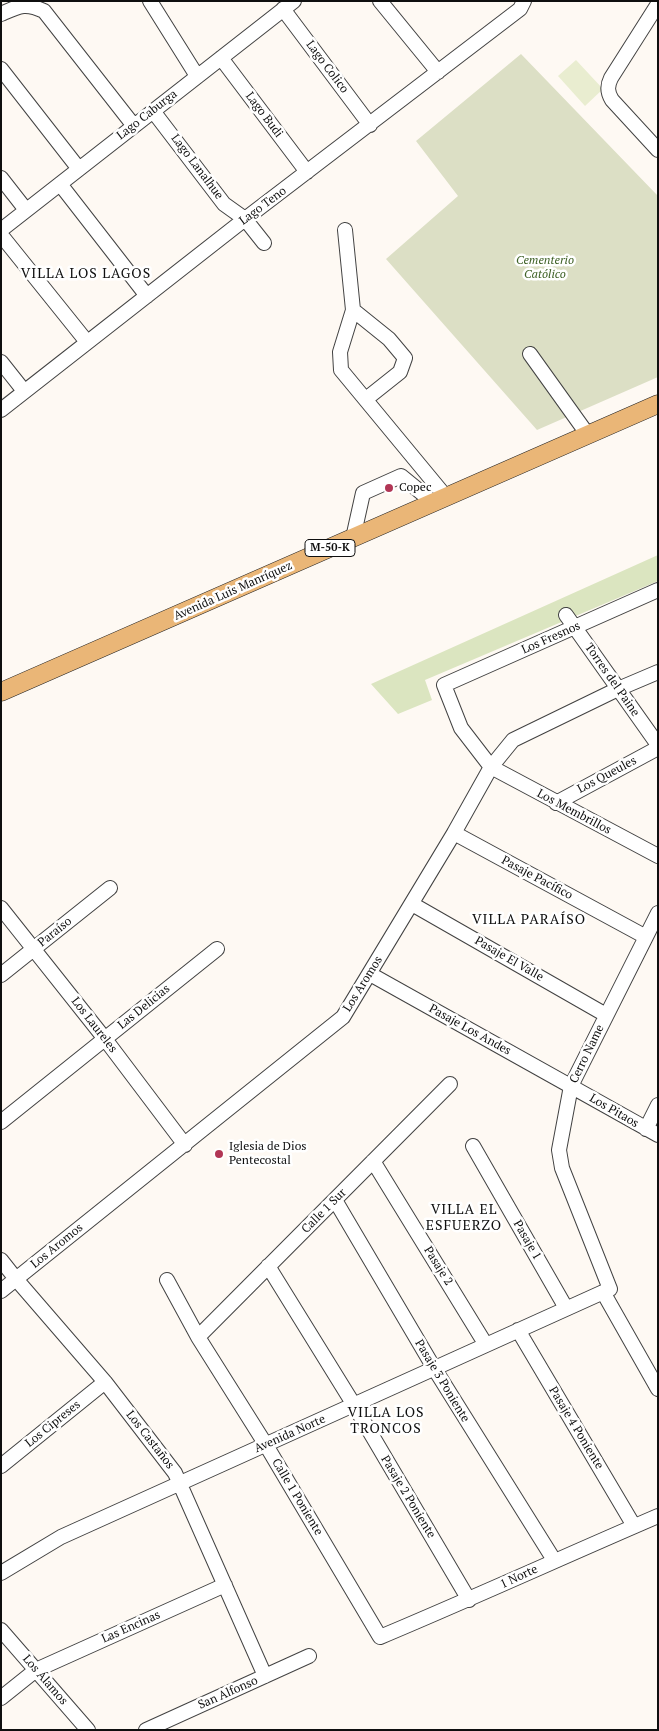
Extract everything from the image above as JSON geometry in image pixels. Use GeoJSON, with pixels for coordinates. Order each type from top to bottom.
{"type":"FeatureCollection","features":[{"type":"Feature","properties":{"kind":"main road","name":"Avenida Luis Manríquez"},"geometry":{"type":"LineString","coordinates":[[1,692],[658,404]]}},
{"type":"Feature","properties":{"kind":"street"},"geometry":{"type":"LineString","coordinates":[[150,1],[197,76]]}},
{"type":"Feature","properties":{"kind":"street"},"geometry":{"type":"LineString","coordinates":[[380,1],[438,72]]}},
{"type":"Feature","properties":{"kind":"street","name":"Lago Teno"},"geometry":{"type":"LineString","coordinates":[[1,410],[245,219],[520,10],[524,1]]}},
{"type":"Feature","properties":{"kind":"street"},"geometry":{"type":"LineString","coordinates":[[658,4],[608,84],[612,100],[658,150]]}},
{"type":"Feature","properties":{"kind":"street"},"geometry":{"type":"LineString","coordinates":[[1,14],[21,5],[34,6],[44,11],[134,126]]}},
{"type":"Feature","properties":{"kind":"street","name":"Lago Caburga"},"geometry":{"type":"LineString","coordinates":[[1,230],[289,5]]}},
{"type":"Feature","properties":{"kind":"street","name":"Lago Colico"},"geometry":{"type":"LineString","coordinates":[[289,5],[370,124]]}},
{"type":"Feature","properties":{"kind":"street","name":"Lago Budi"},"geometry":{"type":"LineString","coordinates":[[221,58],[307,172]]}},
{"type":"Feature","properties":{"kind":"street"},"geometry":{"type":"LineString","coordinates":[[1,69],[79,169]]}},
{"type":"Feature","properties":{"kind":"street","name":"Lago Lanalhue"},"geometry":{"type":"LineString","coordinates":[[153,111],[224,204],[245,219],[264,243]]}},
{"type":"Feature","properties":{"kind":"street"},"geometry":{"type":"LineString","coordinates":[[1,178],[26,210]]}},
{"type":"Feature","properties":{"kind":"street"},"geometry":{"type":"LineString","coordinates":[[60,184],[147,296]]}},
{"type":"Feature","properties":{"kind":"street"},"geometry":{"type":"LineString","coordinates":[[345,230],[353,310],[340,352],[341,370],[366,399],[440,500]]}},
{"type":"Feature","properties":{"kind":"street"},"geometry":{"type":"LineString","coordinates":[[1,235],[87,342]]}},
{"type":"Feature","properties":{"kind":"street"},"geometry":{"type":"LineString","coordinates":[[353,310],[390,338],[405,358],[400,372],[366,399]]}},
{"type":"Feature","properties":{"kind":"street"},"geometry":{"type":"LineString","coordinates":[[530,354],[588,435]]}},
{"type":"Feature","properties":{"kind":"street"},"geometry":{"type":"LineString","coordinates":[[1,362],[24,392]]}},
{"type":"Feature","properties":{"kind":"street"},"geometry":{"type":"LineString","coordinates":[[354,538],[363,493],[371,489],[401,476],[440,500]]}},
{"type":"Feature","properties":{"kind":"street","name":"Los Fresnos"},"geometry":{"type":"LineString","coordinates":[[490,767],[461,728],[444,685],[658,590]]}},
{"type":"Feature","properties":{"kind":"street","name":"Torres del Paine"},"geometry":{"type":"LineString","coordinates":[[566,615],[576,626],[658,747]]}},
{"type":"Feature","properties":{"kind":"street","name":"Los Aromos"},"geometry":{"type":"LineString","coordinates":[[1,1291],[343,1017],[454,833],[490,767],[508,744],[519,736],[658,672]]}},
{"type":"Feature","properties":{"kind":"street","name":"Los Queules"},"geometry":{"type":"LineString","coordinates":[[556,803],[658,747]]}},
{"type":"Feature","properties":{"kind":"street","name":"Los Membrillos"},"geometry":{"type":"LineString","coordinates":[[490,767],[658,856]]}},
{"type":"Feature","properties":{"kind":"street","name":"Pasaje Pacífico"},"geometry":{"type":"LineString","coordinates":[[454,833],[646,937]]}},
{"type":"Feature","properties":{"kind":"street","name":"Paraíso"},"geometry":{"type":"LineString","coordinates":[[1,975],[110,888]]}},
{"type":"Feature","properties":{"kind":"street","name":"Pasaje El Valle"},"geometry":{"type":"LineString","coordinates":[[412,904],[606,1015]]}},
{"type":"Feature","properties":{"kind":"street","name":"Los Laureles"},"geometry":{"type":"LineString","coordinates":[[1,908],[105,1039],[185,1145]]}},
{"type":"Feature","properties":{"kind":"street","name":"Cerro Name"},"geometry":{"type":"LineString","coordinates":[[658,913],[571,1086],[559,1150],[562,1168],[606,1290],[658,1389]]}},
{"type":"Feature","properties":{"kind":"street","name":"Las Delicias"},"geometry":{"type":"LineString","coordinates":[[1,1122],[217,949]]}},
{"type":"Feature","properties":{"kind":"street","name":"Pasaje Los Andes"},"geometry":{"type":"LineString","coordinates":[[370,974],[571,1086]]}},
{"type":"Feature","properties":{"kind":"street","name":"Calle 1 Sur"},"geometry":{"type":"LineString","coordinates":[[198,1337],[450,1084]]}},
{"type":"Feature","properties":{"kind":"street","name":"Los Pitaos"},"geometry":{"type":"LineString","coordinates":[[571,1086],[652,1132]]}},
{"type":"Feature","properties":{"kind":"street"},"geometry":{"type":"LineString","coordinates":[[652,1132],[658,1105]]}},
{"type":"Feature","properties":{"kind":"street","name":"Pasaje 1"},"geometry":{"type":"LineString","coordinates":[[474,1146],[566,1308]]}},
{"type":"Feature","properties":{"kind":"street","name":"Pasaje 2"},"geometry":{"type":"LineString","coordinates":[[374,1161],[486,1345]]}},
{"type":"Feature","properties":{"kind":"street","name":"Pasaje 3 Poniente"},"geometry":{"type":"LineString","coordinates":[[335,1200],[434,1368],[554,1560]]}},
{"type":"Feature","properties":{"kind":"street","name":"Los Castaños"},"geometry":{"type":"LineString","coordinates":[[1,1260],[16,1280],[105,1382],[170,1465],[265,1676]]}},
{"type":"Feature","properties":{"kind":"street","name":"Pasaje 2 Poniente"},"geometry":{"type":"LineString","coordinates":[[268,1266],[354,1405],[470,1600]]}},
{"type":"Feature","properties":{"kind":"street","name":"Calle 1 Poniente"},"geometry":{"type":"LineString","coordinates":[[167,1280],[198,1337],[266,1445],[380,1637]]}},
{"type":"Feature","properties":{"kind":"street","name":"Avenida Norte"},"geometry":{"type":"LineString","coordinates":[[1,1573],[61,1537],[606,1290]]}},
{"type":"Feature","properties":{"kind":"street","name":"Pasaje 4 Poniente"},"geometry":{"type":"LineString","coordinates":[[518,1330],[634,1526]]}},
{"type":"Feature","properties":{"kind":"street","name":"Los Cipreses"},"geometry":{"type":"LineString","coordinates":[[1,1466],[105,1382]]}},
{"type":"Feature","properties":{"kind":"street","name":"1 Norte"},"geometry":{"type":"LineString","coordinates":[[380,1637],[470,1600],[554,1560],[658,1516]]}},
{"type":"Feature","properties":{"kind":"street","name":"Las Encinas"},"geometry":{"type":"LineString","coordinates":[[1,1698],[36,1670],[225,1585]]}},
{"type":"Feature","properties":{"kind":"street","name":"Los Álamos"},"geometry":{"type":"LineString","coordinates":[[1,1630],[88,1730]]}},
{"type":"Feature","properties":{"kind":"street","name":"San Alfonso"},"geometry":{"type":"LineString","coordinates":[[146,1730],[309,1656]]}},
{"type":"Feature","properties":{"kind":"green space","name":"Cementerio Católico"},"geometry":{"type":"Polygon","coordinates":[[[521,54],[658,196],[658,377],[537,430],[386,259],[458,196],[416,141],[521,54]]]}},
{"type":"Feature","properties":{"kind":"green space"},"geometry":{"type":"Polygon","coordinates":[[[576,60],[603,89],[585,106],[558,76],[576,60]]]}},
{"type":"Feature","properties":{"kind":"green space"},"geometry":{"type":"Polygon","coordinates":[[[658,555],[658,581],[425,680],[432,700],[398,714],[371,684],[658,555]]]}},
{"type":"Feature","properties":{"kind":"place","name":"Copec"},"geometry":{"type":"Point","coordinates":[389,488]}},
{"type":"Feature","properties":{"kind":"place","name":"Iglesia de Dios Pentecostal"},"geometry":{"type":"Point","coordinates":[219,1154]}},
{"type":"Feature","properties":{"kind":"district","name":"VILLA LOS LAGOS"},"geometry":{"type":"Point","coordinates":[86,274]}},
{"type":"Feature","properties":{"kind":"district","name":"VILLA PARAÍSO"},"geometry":{"type":"Point","coordinates":[529,920]}},
{"type":"Feature","properties":{"kind":"district","name":"VILLA EL ESFUERZO"},"geometry":{"type":"Point","coordinates":[464,1218]}},
{"type":"Feature","properties":{"kind":"district","name":"VILLA LOS TRONCOS"},"geometry":{"type":"Point","coordinates":[386,1422]}}]}
